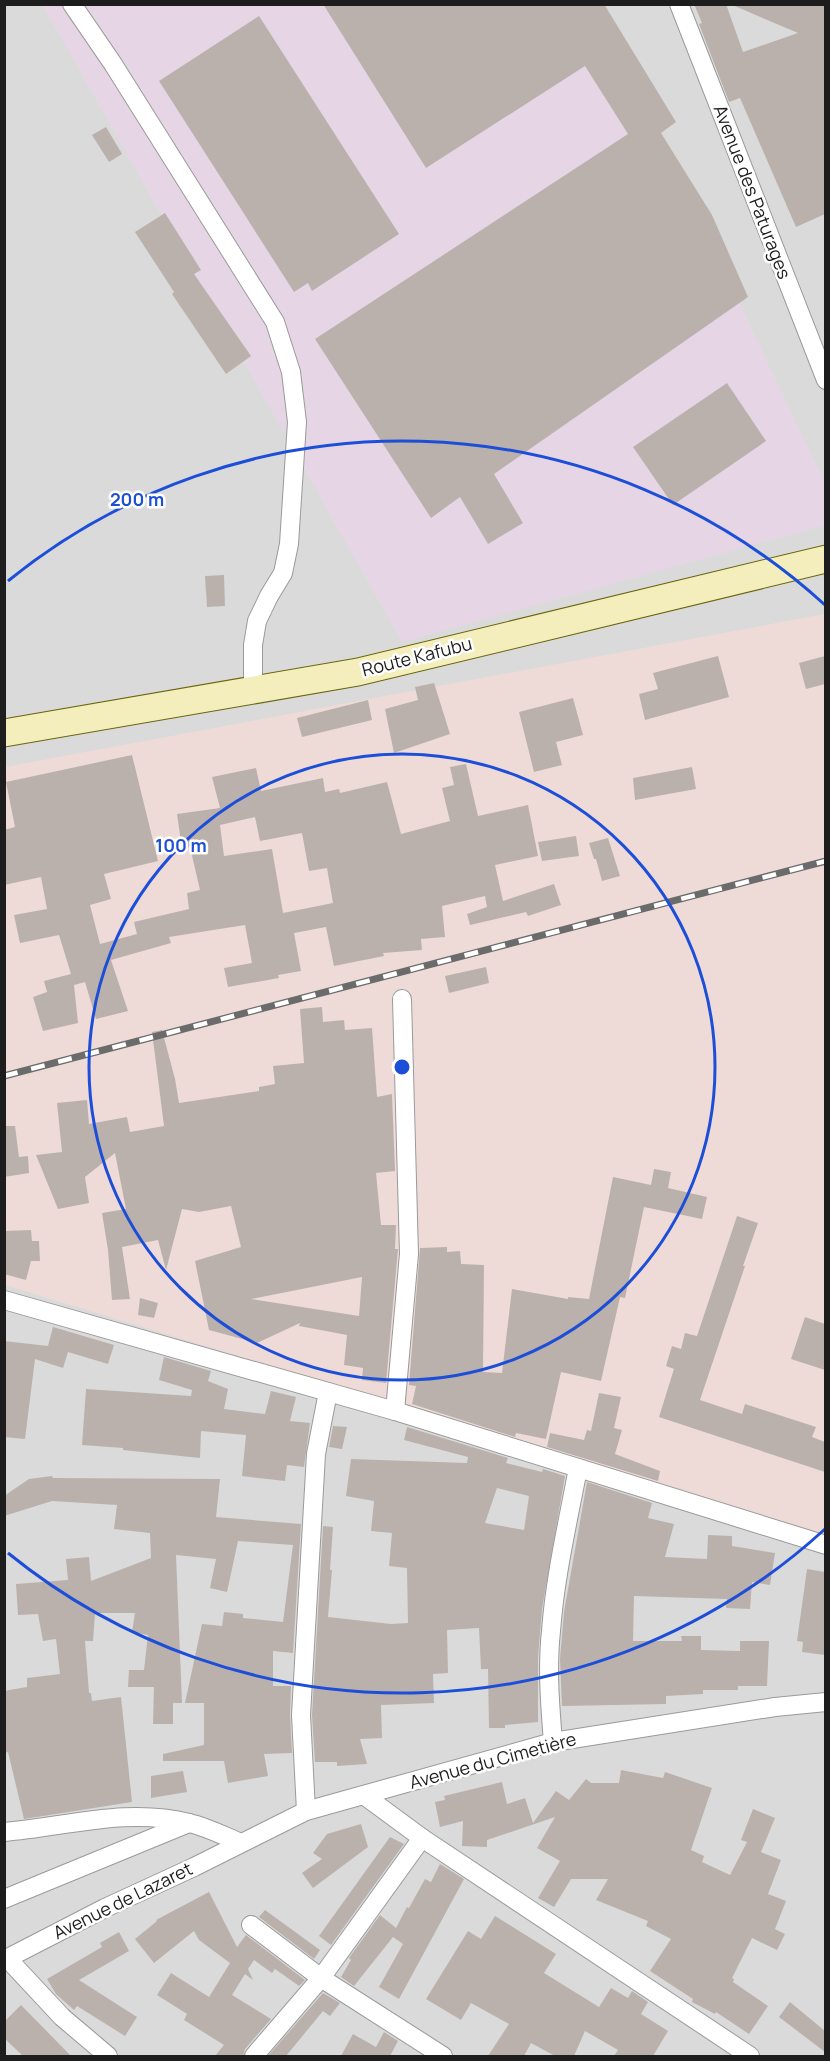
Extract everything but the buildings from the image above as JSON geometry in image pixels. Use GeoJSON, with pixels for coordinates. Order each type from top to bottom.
{"type":"FeatureCollection","features":[{"type":"Feature","properties":{"kind":"main road","name":"Route Kafubu"},"geometry":{"type":"LineString","coordinates":[[4,733],[358,672],[825,559]]}},
{"type":"Feature","properties":{"kind":"street"},"geometry":{"type":"LineString","coordinates":[[72,4],[113,64],[275,322],[291,372],[297,422],[289,544],[282,573],[257,621],[253,645],[253,690]]}},
{"type":"Feature","properties":{"kind":"street","name":"Avenue des Paturages"},"geometry":{"type":"LineString","coordinates":[[679,4],[825,380]]}},
{"type":"Feature","properties":{"kind":"street"},"geometry":{"type":"LineString","coordinates":[[396,1411],[409,1254],[402,999]]}},
{"type":"Feature","properties":{"kind":"street"},"geometry":{"type":"LineString","coordinates":[[4,1300],[396,1411],[825,1545]]}},
{"type":"Feature","properties":{"kind":"street"},"geometry":{"type":"LineString","coordinates":[[306,1811],[301,1715],[316,1454],[328,1392]]}},
{"type":"Feature","properties":{"kind":"street"},"geometry":{"type":"LineString","coordinates":[[553,1742],[548,1691],[551,1631],[561,1555],[579,1468]]}},
{"type":"Feature","properties":{"kind":"street","name":"Avenue du Cimetière"},"geometry":{"type":"LineString","coordinates":[[241,1843],[306,1811],[553,1742],[776,1707],[825,1702]]}},
{"type":"Feature","properties":{"kind":"street"},"geometry":{"type":"LineString","coordinates":[[365,1796],[422,1838],[750,2056]]}},
{"type":"Feature","properties":{"kind":"street"},"geometry":{"type":"LineString","coordinates":[[4,1832],[138,1816],[190,1823],[241,1843]]}},
{"type":"Feature","properties":{"kind":"street"},"geometry":{"type":"LineString","coordinates":[[4,1899],[190,1823]]}},
{"type":"Feature","properties":{"kind":"street"},"geometry":{"type":"LineString","coordinates":[[254,2056],[321,1978],[422,1838]]}},
{"type":"Feature","properties":{"kind":"street","name":"Avenue de Lazaret"},"geometry":{"type":"LineString","coordinates":[[6,1959],[105,1908],[241,1843]]}},
{"type":"Feature","properties":{"kind":"street"},"geometry":{"type":"LineString","coordinates":[[251,1924],[321,1978],[443,2056]]}},
{"type":"Feature","properties":{"kind":"street"},"geometry":{"type":"LineString","coordinates":[[6,1959],[62,2017],[108,2056]]}},
{"type":"Feature","properties":{"kind":"shaded area"},"geometry":{"type":"Polygon","coordinates":[[[5,5],[825,5],[825,2056],[5,2056],[5,5]]]}},
{"type":"Feature","properties":{"kind":"shaded area"},"geometry":{"type":"Polygon","coordinates":[[[43,5],[597,5],[825,483],[825,525],[402,642],[43,5]]]}},
{"type":"Feature","properties":{"kind":"shaded area"},"geometry":{"type":"Polygon","coordinates":[[[825,614],[825,1535],[5,1285],[5,767],[825,614]]]}},
{"type":"Feature","properties":{"kind":"railway"},"geometry":{"type":"LineString","coordinates":[[4,1076],[826,861]]}}]}
